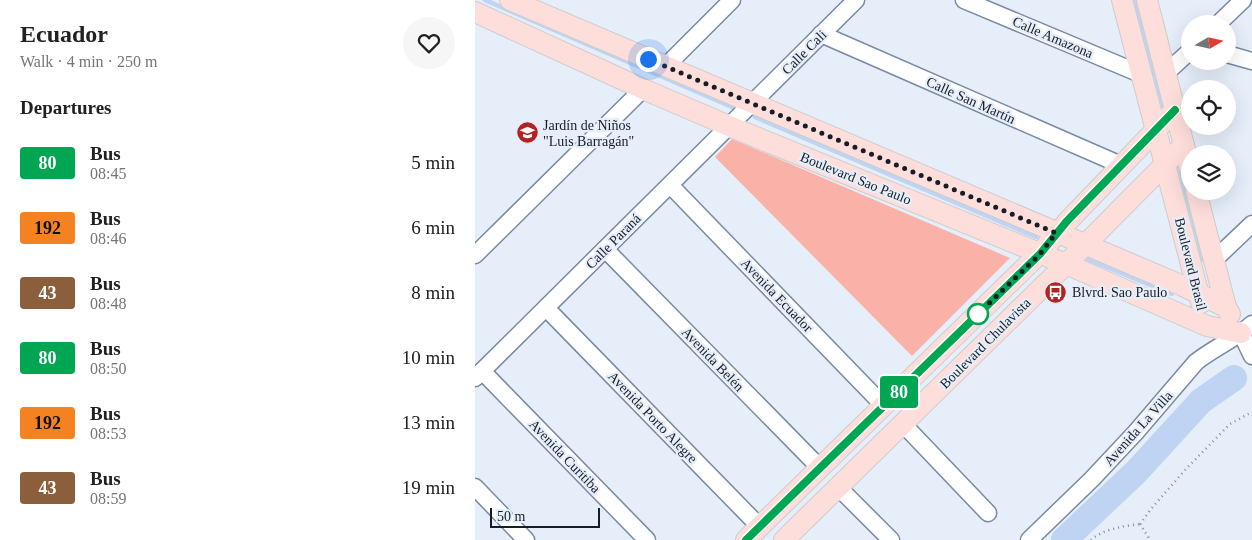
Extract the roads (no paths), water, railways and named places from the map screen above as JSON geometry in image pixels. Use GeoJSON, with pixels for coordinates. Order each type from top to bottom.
{"type":"FeatureCollection","features":[{"type":"Feature","properties":{"kind":"main road","name":"Boulevard Sao Paulo"},"geometry":{"type":"LineString","coordinates":[[510,0],[1084,244],[1226,307]]}},
{"type":"Feature","properties":{"kind":"main road","name":"Boulevard Brasil"},"geometry":{"type":"LineString","coordinates":[[1122,0],[1157,127],[1207,326]]}},
{"type":"Feature","properties":{"kind":"main road"},"geometry":{"type":"LineString","coordinates":[[1147,0],[1184,145]]}},
{"type":"Feature","properties":{"kind":"main road","name":"Boulevard Sao Paulo"},"geometry":{"type":"LineString","coordinates":[[475,12],[729,126],[1065,264],[1207,326],[1248,331]]}},
{"type":"Feature","properties":{"kind":"main road","name":"Boulevard Chulavista"},"geometry":{"type":"LineString","coordinates":[[753,534],[1040,254],[1056,233],[1175,110]]}},
{"type":"Feature","properties":{"kind":"main road","name":"Boulevard Chulavista"},"geometry":{"type":"LineString","coordinates":[[784,540],[1181,148]]}},
{"type":"Feature","properties":{"kind":"main road","name":"Boulevard Brasil"},"geometry":{"type":"LineString","coordinates":[[1198,200],[1226,307],[1248,331]]}},
{"type":"Feature","properties":{"kind":"street"},"geometry":{"type":"LineString","coordinates":[[665,66],[732,0]]}},
{"type":"Feature","properties":{"kind":"street","name":"Calle Cali"},"geometry":{"type":"LineString","coordinates":[[751,104],[856,0]]}},
{"type":"Feature","properties":{"kind":"street","name":"Calle Amazona"},"geometry":{"type":"LineString","coordinates":[[964,0],[1143,75]]}},
{"type":"Feature","properties":{"kind":"street"},"geometry":{"type":"LineString","coordinates":[[1227,15],[1243,0]]}},
{"type":"Feature","properties":{"kind":"street","name":"Calle San Martín"},"geometry":{"type":"LineString","coordinates":[[821,34],[1121,165]]}},
{"type":"Feature","properties":{"kind":"street"},"geometry":{"type":"LineString","coordinates":[[1236,57],[1252,61]]}},
{"type":"Feature","properties":{"kind":"street"},"geometry":{"type":"LineString","coordinates":[[1166,73],[1181,59]]}},
{"type":"Feature","properties":{"kind":"street"},"geometry":{"type":"LineString","coordinates":[[479,245],[643,88]]}},
{"type":"Feature","properties":{"kind":"street","name":"Calle Paraná"},"geometry":{"type":"LineString","coordinates":[[479,375],[751,104]]}},
{"type":"Feature","properties":{"kind":"street","name":"Avenida Ecuador"},"geometry":{"type":"LineString","coordinates":[[670,185],[884,406]]}},
{"type":"Feature","properties":{"kind":"street"},"geometry":{"type":"LineString","coordinates":[[1213,261],[1252,224]]}},
{"type":"Feature","properties":{"kind":"street","name":"Avenida Belén"},"geometry":{"type":"LineString","coordinates":[[605,249],[820,468]]}},
{"type":"Feature","properties":{"kind":"street","name":"Avenida Porto Alegre"},"geometry":{"type":"LineString","coordinates":[[546,308],[753,534]]}},
{"type":"Feature","properties":{"kind":"street"},"geometry":{"type":"LineString","coordinates":[[1248,331],[1252,356]]}},
{"type":"Feature","properties":{"kind":"street","name":"Avenida La Villa"},"geometry":{"type":"LineString","coordinates":[[1029,540],[1111,459],[1196,362],[1208,353],[1248,331]]}},
{"type":"Feature","properties":{"kind":"street","name":"Avenida Curitiba"},"geometry":{"type":"LineString","coordinates":[[479,375],[647,540]]}},
{"type":"Feature","properties":{"kind":"street"},"geometry":{"type":"LineString","coordinates":[[903,424],[988,512]]}},
{"type":"Feature","properties":{"kind":"street"},"geometry":{"type":"LineString","coordinates":[[475,487],[526,540]]}},
{"type":"Feature","properties":{"kind":"street"},"geometry":{"type":"LineString","coordinates":[[839,487],[891,540]]}},
{"type":"Feature","properties":{"kind":"waterway"},"geometry":{"type":"LineString","coordinates":[[485,0],[732,107]]}},
{"type":"Feature","properties":{"kind":"waterway"},"geometry":{"type":"LineString","coordinates":[[1135,0],[1164,109]]}},
{"type":"Feature","properties":{"kind":"waterway"},"geometry":{"type":"LineString","coordinates":[[755,117],[1036,237]]}},
{"type":"Feature","properties":{"kind":"waterway"},"geometry":{"type":"LineString","coordinates":[[1178,162],[1203,260]]}},
{"type":"Feature","properties":{"kind":"waterway"},"geometry":{"type":"LineString","coordinates":[[1087,259],[1172,294]]}},
{"type":"Feature","properties":{"kind":"waterway"},"geometry":{"type":"LineString","coordinates":[[1064,540],[1136,472],[1201,401],[1234,378]]}},
{"type":"Feature","properties":{"kind":"place","name":"Jardín de Niños \"Luis Barragán\""},"geometry":{"type":"Point","coordinates":[527,133]}},
{"type":"Feature","properties":{"kind":"place","name":"Blvrd. Sao Paulo"},"geometry":{"type":"Point","coordinates":[1056,292]}}]}
